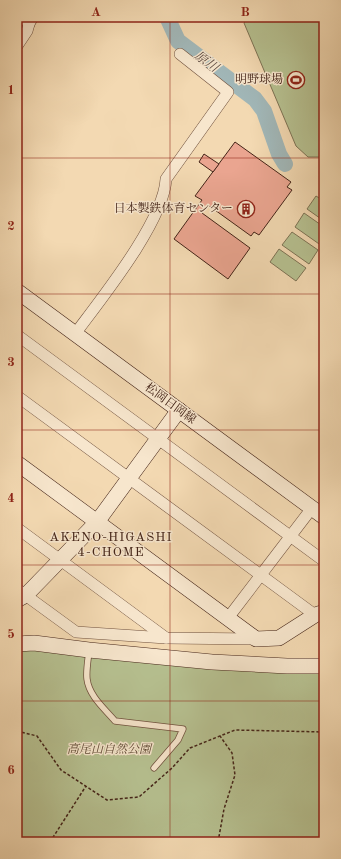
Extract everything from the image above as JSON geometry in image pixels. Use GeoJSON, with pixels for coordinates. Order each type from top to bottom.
{"type":"FeatureCollection","features":[{"type":"Feature","properties":{"kind":"street"},"geometry":{"type":"LineString","coordinates":[[17,46],[27,31],[29,24],[23,17]]}},
{"type":"Feature","properties":{"kind":"street"},"geometry":{"type":"LineString","coordinates":[[75,334],[144,236],[158,210],[165,189],[166,179],[228,92],[180,54]]}},
{"type":"Feature","properties":{"kind":"street","name":"松岡日岡線"},"geometry":{"type":"LineString","coordinates":[[17,291],[324,516]]}},
{"type":"Feature","properties":{"kind":"street"},"geometry":{"type":"LineString","coordinates":[[17,335],[324,561]]}},
{"type":"Feature","properties":{"kind":"street"},"geometry":{"type":"LineString","coordinates":[[17,396],[130,478],[261,575],[319,614],[279,638],[166,638],[76,632],[20,595],[61,560],[97,522],[130,478],[179,410]]}},
{"type":"Feature","properties":{"kind":"street"},"geometry":{"type":"LineString","coordinates":[[17,463],[256,639]]}},
{"type":"Feature","properties":{"kind":"street"},"geometry":{"type":"LineString","coordinates":[[228,618],[312,508]]}},
{"type":"Feature","properties":{"kind":"street"},"geometry":{"type":"LineString","coordinates":[[17,528],[166,638]]}},
{"type":"Feature","properties":{"kind":"street"},"geometry":{"type":"LineString","coordinates":[[17,644],[34,643],[89,650],[244,664],[324,666]]}},
{"type":"Feature","properties":{"kind":"lane"},"geometry":{"type":"LineString","coordinates":[[27,31],[36,17]]}},
{"type":"Feature","properties":{"kind":"lane"},"geometry":{"type":"LineString","coordinates":[[89,650],[86,678],[88,685],[92,693],[115,721],[183,729],[178,740],[154,768]]}},
{"type":"Feature","properties":{"kind":"path"},"geometry":{"type":"LineString","coordinates":[[17,731],[37,736],[61,770],[107,800],[139,797],[172,768],[190,748],[235,730],[324,732]]}},
{"type":"Feature","properties":{"kind":"path"},"geometry":{"type":"LineString","coordinates":[[218,842],[224,809],[234,775],[232,754],[220,736]]}},
{"type":"Feature","properties":{"kind":"path"},"geometry":{"type":"LineString","coordinates":[[50,842],[86,786]]}},
{"type":"Feature","properties":{"kind":"green space","name":"明野球場"},"geometry":{"type":"Polygon","coordinates":[[[248,17],[324,17],[324,157],[308,157],[296,146],[244,23],[248,17]]]}},
{"type":"Feature","properties":{"kind":"green space"},"geometry":{"type":"Polygon","coordinates":[[[316,196],[324,201],[324,221],[307,209],[316,196]]]}},
{"type":"Feature","properties":{"kind":"green space"},"geometry":{"type":"Polygon","coordinates":[[[304,213],[324,227],[324,242],[322,246],[295,227],[304,213]]]}},
{"type":"Feature","properties":{"kind":"green space"},"geometry":{"type":"Polygon","coordinates":[[[292,232],[318,250],[309,264],[282,245],[292,232]]]}},
{"type":"Feature","properties":{"kind":"green space"},"geometry":{"type":"Polygon","coordinates":[[[279,249],[306,268],[296,281],[270,262],[279,249]]]}},
{"type":"Feature","properties":{"kind":"green space","name":"高尾山自然公園"},"geometry":{"type":"Polygon","coordinates":[[[31,648],[324,670],[324,842],[17,842],[17,650],[31,648]]]}},
{"type":"Feature","properties":{"kind":"building","name":"日本製鉄体育センター"},"geometry":{"type":"Polygon","coordinates":[[[235,142],[291,182],[287,187],[292,190],[259,235],[254,232],[251,236],[208,205],[202,213],[250,248],[228,279],[174,239],[202,200],[195,196],[235,142]]]}},
{"type":"Feature","properties":{"kind":"building"},"geometry":{"type":"Polygon","coordinates":[[[204,154],[219,164],[213,172],[199,162],[204,154]]]}},
{"type":"Feature","properties":{"kind":"waterway","name":"原川"},"geometry":{"type":"LineString","coordinates":[[167,17],[178,41],[255,99],[264,111],[279,154],[285,164]]}},
{"type":"Feature","properties":{"kind":"place","name":"明野球場"},"geometry":{"type":"Point","coordinates":[296,80]}},
{"type":"Feature","properties":{"kind":"place","name":"日本製鉄体育センター"},"geometry":{"type":"Point","coordinates":[246,209]}},
{"type":"Feature","properties":{"kind":"district","name":"AKENO-HIGASHI 4-CHOME"},"geometry":{"type":"Point","coordinates":[111,544]}}]}
